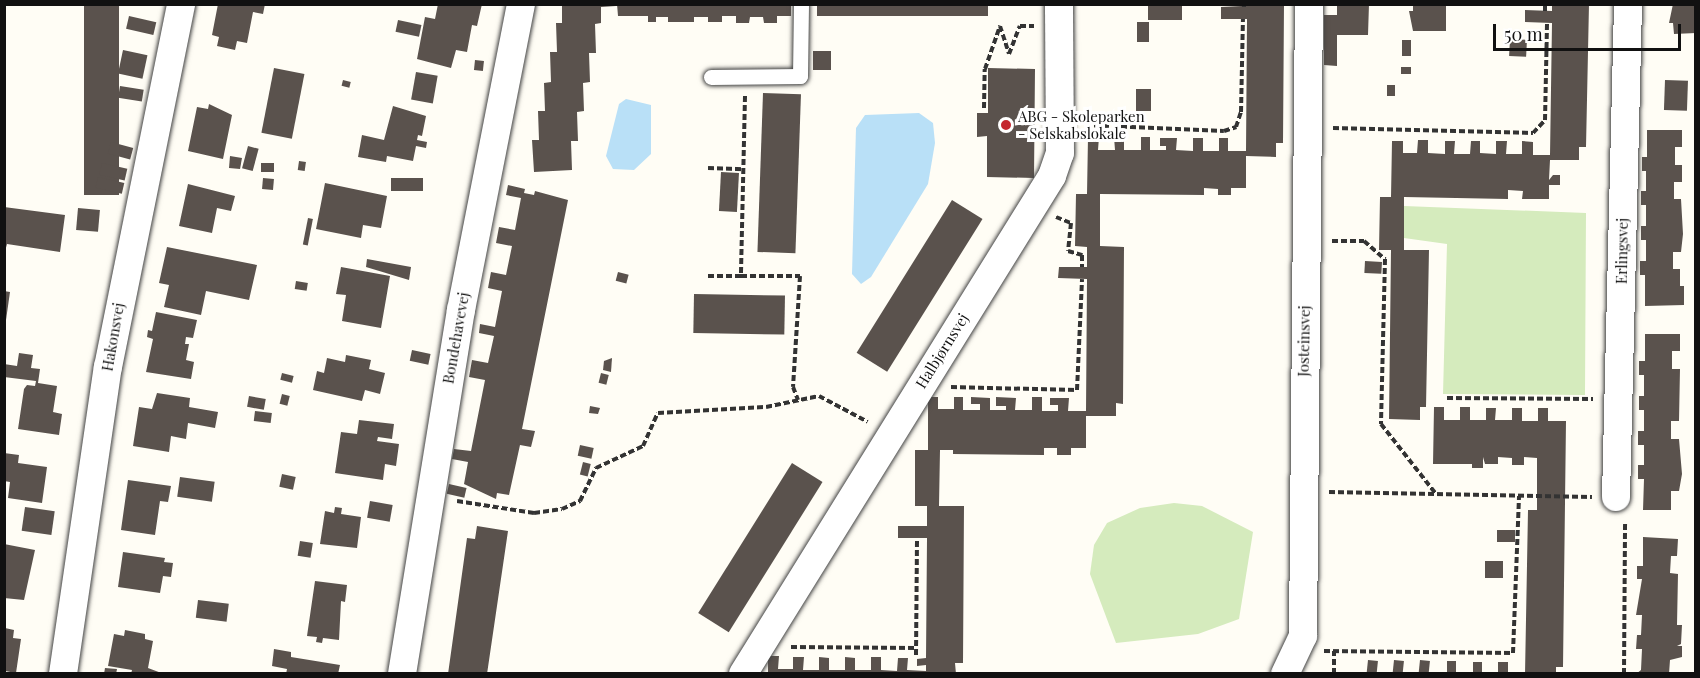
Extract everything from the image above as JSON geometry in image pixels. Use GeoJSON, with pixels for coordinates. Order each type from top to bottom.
{"type":"FeatureCollection","features":[{"type":"Feature","properties":{"kind":"street","name":"Hakonsvej"},"geometry":{"type":"LineString","coordinates":[[63,674],[108,367],[181,4]]}},
{"type":"Feature","properties":{"kind":"street","name":"Bondehavevej"},"geometry":{"type":"LineString","coordinates":[[402,674],[428,496],[521,4]]}},
{"type":"Feature","properties":{"kind":"street","name":"Josteinsvej"},"geometry":{"type":"LineString","coordinates":[[1291,662],[1303,636],[1302,492],[1309,4]]}},
{"type":"Feature","properties":{"kind":"street","name":"Erlingsvej"},"geometry":{"type":"LineString","coordinates":[[1616,498],[1628,4]]}},
{"type":"Feature","properties":{"kind":"street","name":"Halbjørnsvej"},"geometry":{"type":"LineString","coordinates":[[743,674],[1052,176],[1060,153],[1060,16]]}},
{"type":"Feature","properties":{"kind":"lane"},"geometry":{"type":"LineString","coordinates":[[711,77],[800,76],[801,4]]}},
{"type":"Feature","properties":{"kind":"path"},"geometry":{"type":"LineString","coordinates":[[1545,4],[1545,11]]}},
{"type":"Feature","properties":{"kind":"path"},"geometry":{"type":"LineString","coordinates":[[984,108],[985,69],[1000,26],[1009,54],[1020,26],[1060,16]]}},
{"type":"Feature","properties":{"kind":"path"},"geometry":{"type":"LineString","coordinates":[[1060,124],[1224,131],[1236,127],[1241,112],[1244,19]]}},
{"type":"Feature","properties":{"kind":"path"},"geometry":{"type":"LineString","coordinates":[[1307,128],[1533,133],[1545,120],[1546,23]]}},
{"type":"Feature","properties":{"kind":"path"},"geometry":{"type":"LineString","coordinates":[[741,276],[746,77]]}},
{"type":"Feature","properties":{"kind":"path"},"geometry":{"type":"LineString","coordinates":[[708,168],[744,169]]}},
{"type":"Feature","properties":{"kind":"path"},"geometry":{"type":"LineString","coordinates":[[1033,207],[1071,224],[1068,251],[1082,255],[1082,267]]}},
{"type":"Feature","properties":{"kind":"path"},"geometry":{"type":"LineString","coordinates":[[1305,241],[1364,241],[1385,259],[1381,424],[1436,495]]}},
{"type":"Feature","properties":{"kind":"path"},"geometry":{"type":"LineString","coordinates":[[708,276],[800,276],[793,387],[798,400]]}},
{"type":"Feature","properties":{"kind":"path"},"geometry":{"type":"LineString","coordinates":[[920,386],[1077,390],[1082,279]]}},
{"type":"Feature","properties":{"kind":"path"},"geometry":{"type":"LineString","coordinates":[[428,496],[519,512],[562,510],[580,501],[596,468],[643,446],[658,413],[766,407],[819,396],[890,434]]}},
{"type":"Feature","properties":{"kind":"path"},"geometry":{"type":"LineString","coordinates":[[1447,398],[1618,399]]}},
{"type":"Feature","properties":{"kind":"path"},"geometry":{"type":"LineString","coordinates":[[1302,492],[1616,498],[1625,516],[1624,674]]}},
{"type":"Feature","properties":{"kind":"path"},"geometry":{"type":"LineString","coordinates":[[1291,662],[1334,651],[1513,653],[1519,496]]}},
{"type":"Feature","properties":{"kind":"path"},"geometry":{"type":"LineString","coordinates":[[916,654],[917,541]]}},
{"type":"Feature","properties":{"kind":"path"},"geometry":{"type":"LineString","coordinates":[[759,647],[916,648]]}},
{"type":"Feature","properties":{"kind":"path"},"geometry":{"type":"LineString","coordinates":[[1334,651],[1334,674]]}},
{"type":"Feature","properties":{"kind":"green space"},"geometry":{"type":"Polygon","coordinates":[[[1404,206],[1586,213],[1585,395],[1443,394],[1447,244],[1404,238],[1404,206]]]}},
{"type":"Feature","properties":{"kind":"green space"},"geometry":{"type":"Polygon","coordinates":[[[1174,503],[1202,506],[1253,532],[1239,619],[1198,634],[1116,643],[1090,574],[1094,545],[1107,523],[1140,508],[1174,503]]]}},
{"type":"Feature","properties":{"kind":"water"},"geometry":{"type":"Polygon","coordinates":[[[626,99],[651,105],[651,154],[634,170],[613,169],[606,156],[619,104],[626,99]]]}},
{"type":"Feature","properties":{"kind":"water"},"geometry":{"type":"Polygon","coordinates":[[[919,113],[933,123],[935,143],[928,184],[871,277],[861,284],[852,274],[856,128],[865,115],[919,113]]]}},
{"type":"Feature","properties":{"kind":"building"},"geometry":{"type":"Polygon","coordinates":[[[84,4],[119,4],[119,195],[84,195],[84,4]]]}},
{"type":"Feature","properties":{"kind":"building"},"geometry":{"type":"Polygon","coordinates":[[[218,4],[265,4],[263,14],[253,12],[247,43],[237,41],[235,50],[217,46],[219,37],[212,35],[218,4]]]}},
{"type":"Feature","properties":{"kind":"building"},"geometry":{"type":"Polygon","coordinates":[[[438,4],[482,4],[477,26],[472,25],[467,52],[456,50],[451,68],[417,59],[425,17],[435,19],[438,4]]]}},
{"type":"Feature","properties":{"kind":"building"},"geometry":{"type":"Polygon","coordinates":[[[562,4],[616,6],[601,7],[601,23],[595,24],[596,53],[589,53],[590,82],[583,83],[584,111],[577,112],[578,141],[571,141],[572,170],[534,172],[532,140],[539,140],[538,111],[545,111],[544,83],[551,82],[550,52],[557,52],[556,23],[562,23],[562,4]]]}},
{"type":"Feature","properties":{"kind":"building"},"geometry":{"type":"Polygon","coordinates":[[[617,4],[791,4],[791,16],[777,16],[777,23],[764,23],[763,17],[750,17],[749,23],[736,23],[736,16],[722,16],[722,22],[708,22],[708,17],[694,17],[694,22],[668,22],[668,17],[656,17],[656,22],[648,22],[648,16],[618,16],[617,4]]]}},
{"type":"Feature","properties":{"kind":"building"},"geometry":{"type":"Polygon","coordinates":[[[817,4],[988,4],[988,16],[817,16],[817,4]]]}},
{"type":"Feature","properties":{"kind":"building"},"geometry":{"type":"Polygon","coordinates":[[[1148,4],[1182,4],[1182,20],[1148,20],[1148,4]]]}},
{"type":"Feature","properties":{"kind":"building"},"geometry":{"type":"Polygon","coordinates":[[[1284,4],[1283,143],[1276,143],[1276,157],[1246,156],[1246,188],[1231,188],[1231,195],[1218,195],[1218,189],[1204,188],[1204,195],[1100,194],[1100,246],[1124,247],[1123,404],[1116,403],[1116,416],[1086,416],[1086,448],[1071,448],[1071,455],[1057,455],[1057,448],[1044,448],[1044,455],[953,454],[953,450],[940,450],[939,506],[964,506],[963,663],[955,663],[956,674],[768,674],[768,656],[779,656],[778,669],[793,669],[793,657],[804,657],[803,670],[819,670],[819,657],[829,658],[829,670],[845,670],[845,657],[855,658],[855,670],[871,670],[871,657],[881,657],[881,670],[897,671],[898,658],[908,658],[907,670],[926,671],[926,665],[917,666],[917,659],[926,658],[927,538],[898,538],[898,526],[927,526],[927,506],[915,506],[915,450],[928,450],[928,397],[938,397],[938,409],[954,409],[954,397],[963,397],[963,410],[980,410],[980,404],[971,404],[971,397],[990,398],[990,410],[1006,410],[1006,406],[996,406],[996,397],[1016,398],[1015,410],[1032,410],[1032,397],[1042,397],[1042,411],[1058,411],[1058,405],[1050,405],[1050,398],[1069,398],[1068,411],[1086,411],[1087,279],[1058,278],[1059,267],[1087,267],[1087,247],[1075,246],[1076,194],[1087,194],[1088,137],[1099,137],[1098,150],[1115,150],[1114,137],[1124,137],[1124,150],[1141,150],[1141,137],[1150,137],[1150,150],[1166,150],[1166,146],[1160,146],[1160,138],[1177,138],[1176,150],[1193,151],[1193,138],[1203,138],[1203,151],[1219,151],[1219,138],[1228,138],[1228,151],[1246,151],[1247,19],[1221,19],[1221,7],[1284,4]]]}},
{"type":"Feature","properties":{"kind":"building"},"geometry":{"type":"Polygon","coordinates":[[[1337,4],[1369,4],[1368,35],[1337,35],[1337,66],[1324,65],[1324,15],[1337,15],[1337,4]]]}},
{"type":"Feature","properties":{"kind":"building"},"geometry":{"type":"Polygon","coordinates":[[[1413,4],[1446,4],[1446,31],[1413,31],[1409,11],[1413,11],[1413,4]]]}},
{"type":"Feature","properties":{"kind":"building"},"geometry":{"type":"Polygon","coordinates":[[[1552,4],[1589,4],[1586,147],[1579,147],[1579,160],[1550,160],[1549,180],[1553,175],[1560,175],[1560,185],[1549,185],[1549,199],[1522,199],[1523,191],[1508,190],[1508,199],[1404,197],[1404,250],[1429,250],[1426,407],[1420,407],[1420,420],[1389,419],[1391,250],[1379,250],[1380,197],[1391,197],[1392,141],[1403,141],[1403,153],[1417,153],[1418,140],[1428,140],[1428,153],[1445,154],[1445,141],[1455,141],[1454,154],[1470,154],[1471,141],[1480,141],[1480,153],[1496,154],[1496,141],[1507,141],[1506,154],[1522,154],[1522,141],[1533,142],[1533,155],[1550,155],[1552,23],[1525,22],[1525,10],[1552,11],[1552,4]]]}},
{"type":"Feature","properties":{"kind":"building"},"geometry":{"type":"Polygon","coordinates":[[[1673,4],[1696,4],[1696,33],[1674,34],[1673,23],[1669,23],[1673,4]]]}},
{"type":"Feature","properties":{"kind":"building"},"geometry":{"type":"Polygon","coordinates":[[[129,16],[156,22],[153,35],[126,29],[129,16]]]}},
{"type":"Feature","properties":{"kind":"building"},"geometry":{"type":"Polygon","coordinates":[[[398,20],[421,25],[419,37],[396,32],[398,20]]]}},
{"type":"Feature","properties":{"kind":"building"},"geometry":{"type":"Polygon","coordinates":[[[1137,22],[1149,22],[1149,42],[1137,42],[1137,22]]]}},
{"type":"Feature","properties":{"kind":"building"},"geometry":{"type":"Polygon","coordinates":[[[1510,39],[1527,40],[1526,57],[1509,56],[1510,39]]]}},
{"type":"Feature","properties":{"kind":"building"},"geometry":{"type":"Polygon","coordinates":[[[1402,40],[1411,40],[1411,56],[1402,56],[1402,40]]]}},
{"type":"Feature","properties":{"kind":"building"},"geometry":{"type":"Polygon","coordinates":[[[123,50],[147,55],[142,79],[118,73],[123,50]]]}},
{"type":"Feature","properties":{"kind":"building"},"geometry":{"type":"Polygon","coordinates":[[[813,51],[831,51],[831,70],[813,70],[813,51]]]}},
{"type":"Feature","properties":{"kind":"building"},"geometry":{"type":"Polygon","coordinates":[[[475,60],[484,61],[483,71],[474,70],[475,60]]]}},
{"type":"Feature","properties":{"kind":"building"},"geometry":{"type":"Polygon","coordinates":[[[1401,67],[1411,67],[1411,74],[1401,74],[1401,67]]]}},
{"type":"Feature","properties":{"kind":"building"},"geometry":{"type":"Polygon","coordinates":[[[274,68],[304,74],[292,139],[261,133],[274,68]]]}},
{"type":"Feature","properties":{"kind":"building","name":"ABG - Skoleparken - Selskabslokale"},"geometry":{"type":"Polygon","coordinates":[[[988,68],[1035,69],[1034,178],[987,177],[987,136],[977,137],[977,113],[988,113],[988,68]]]}},
{"type":"Feature","properties":{"kind":"building"},"geometry":{"type":"Polygon","coordinates":[[[416,72],[438,76],[433,103],[411,100],[416,72]]]}},
{"type":"Feature","properties":{"kind":"building"},"geometry":{"type":"Polygon","coordinates":[[[343,80],[351,82],[349,88],[342,86],[343,80]]]}},
{"type":"Feature","properties":{"kind":"building"},"geometry":{"type":"Polygon","coordinates":[[[1665,80],[1688,81],[1687,111],[1664,110],[1665,80]]]}},
{"type":"Feature","properties":{"kind":"building"},"geometry":{"type":"Polygon","coordinates":[[[1387,85],[1395,85],[1395,96],[1387,96],[1387,85]]]}},
{"type":"Feature","properties":{"kind":"building"},"geometry":{"type":"Polygon","coordinates":[[[120,86],[144,90],[142,102],[118,98],[120,86]]]}},
{"type":"Feature","properties":{"kind":"building"},"geometry":{"type":"Polygon","coordinates":[[[1136,89],[1151,89],[1151,111],[1136,111],[1136,89]]]}},
{"type":"Feature","properties":{"kind":"building"},"geometry":{"type":"Polygon","coordinates":[[[763,93],[801,94],[795,253],[757,252],[763,93]]]}},
{"type":"Feature","properties":{"kind":"building"},"geometry":{"type":"Polygon","coordinates":[[[209,104],[232,115],[223,159],[188,151],[197,107],[208,109],[209,104]]]}},
{"type":"Feature","properties":{"kind":"building"},"geometry":{"type":"Polygon","coordinates":[[[393,106],[426,116],[422,136],[418,135],[417,140],[427,142],[426,148],[416,146],[413,161],[387,156],[386,162],[358,157],[362,135],[384,140],[393,106]]]}},
{"type":"Feature","properties":{"kind":"building"},"geometry":{"type":"Polygon","coordinates":[[[1647,130],[1682,130],[1682,147],[1675,147],[1675,165],[1682,165],[1682,182],[1674,182],[1674,199],[1681,199],[1683,234],[1681,252],[1673,252],[1673,269],[1680,269],[1680,286],[1684,286],[1684,305],[1645,306],[1645,275],[1640,275],[1640,261],[1646,261],[1646,240],[1641,240],[1641,226],[1646,226],[1646,205],[1641,205],[1641,191],[1646,191],[1646,171],[1642,171],[1642,157],[1647,157],[1647,130]]]}},
{"type":"Feature","properties":{"kind":"building"},"geometry":{"type":"Polygon","coordinates":[[[111,142],[133,148],[130,160],[108,154],[111,142]]]}},
{"type":"Feature","properties":{"kind":"building"},"geometry":{"type":"Polygon","coordinates":[[[248,146],[259,149],[253,171],[242,168],[248,146]]]}},
{"type":"Feature","properties":{"kind":"building"},"geometry":{"type":"Polygon","coordinates":[[[230,156],[242,158],[240,169],[229,168],[230,156]]]}},
{"type":"Feature","properties":{"kind":"building"},"geometry":{"type":"Polygon","coordinates":[[[299,161],[306,162],[305,171],[298,170],[299,161]]]}},
{"type":"Feature","properties":{"kind":"building"},"geometry":{"type":"Polygon","coordinates":[[[102,163],[127,169],[125,181],[99,175],[102,163]]]}},
{"type":"Feature","properties":{"kind":"building"},"geometry":{"type":"Polygon","coordinates":[[[261,163],[274,163],[274,172],[261,172],[261,163]]]}},
{"type":"Feature","properties":{"kind":"building"},"geometry":{"type":"Polygon","coordinates":[[[721,172],[739,173],[737,212],[719,211],[721,172]]]}},
{"type":"Feature","properties":{"kind":"building"},"geometry":{"type":"Polygon","coordinates":[[[98,177],[124,183],[122,194],[96,188],[98,177]]]}},
{"type":"Feature","properties":{"kind":"building"},"geometry":{"type":"Polygon","coordinates":[[[263,178],[274,179],[273,190],[262,189],[263,178]]]}},
{"type":"Feature","properties":{"kind":"building"},"geometry":{"type":"Polygon","coordinates":[[[391,178],[423,178],[423,191],[391,191],[391,178]]]}},
{"type":"Feature","properties":{"kind":"building"},"geometry":{"type":"Polygon","coordinates":[[[325,183],[387,196],[381,228],[363,225],[361,238],[316,229],[325,183]]]}},
{"type":"Feature","properties":{"kind":"building"},"geometry":{"type":"Polygon","coordinates":[[[188,184],[235,196],[231,211],[217,208],[212,233],[179,226],[188,184]]]}},
{"type":"Feature","properties":{"kind":"building"},"geometry":{"type":"Polygon","coordinates":[[[508,185],[525,189],[524,193],[534,195],[535,191],[568,200],[522,429],[535,431],[531,447],[520,445],[509,495],[497,493],[496,499],[464,484],[468,462],[452,459],[454,449],[471,451],[485,380],[469,377],[472,360],[488,363],[494,336],[479,333],[480,324],[495,327],[502,291],[488,288],[491,272],[506,275],[512,246],[496,243],[499,227],[515,230],[521,198],[506,195],[508,185]]]}},
{"type":"Feature","properties":{"kind":"building"},"geometry":{"type":"Polygon","coordinates":[[[952,200],[983,219],[887,372],[857,353],[952,200]]]}},
{"type":"Feature","properties":{"kind":"building"},"geometry":{"type":"Polygon","coordinates":[[[4,207],[65,215],[60,252],[7,244],[4,255],[4,207]]]}},
{"type":"Feature","properties":{"kind":"building"},"geometry":{"type":"Polygon","coordinates":[[[78,208],[100,210],[98,232],[76,230],[78,208]]]}},
{"type":"Feature","properties":{"kind":"building"},"geometry":{"type":"Polygon","coordinates":[[[308,218],[313,219],[308,245],[303,245],[308,218]]]}},
{"type":"Feature","properties":{"kind":"building"},"geometry":{"type":"Polygon","coordinates":[[[167,247],[257,265],[249,300],[206,291],[201,315],[164,307],[169,285],[159,283],[167,247]]]}},
{"type":"Feature","properties":{"kind":"building"},"geometry":{"type":"Polygon","coordinates":[[[367,259],[411,267],[409,280],[366,267],[367,259]]]}},
{"type":"Feature","properties":{"kind":"building"},"geometry":{"type":"Polygon","coordinates":[[[1365,261],[1382,262],[1381,274],[1364,273],[1365,261]]]}},
{"type":"Feature","properties":{"kind":"building"},"geometry":{"type":"Polygon","coordinates":[[[341,267],[390,276],[381,328],[342,321],[346,295],[336,294],[341,267]]]}},
{"type":"Feature","properties":{"kind":"building"},"geometry":{"type":"Polygon","coordinates":[[[618,272],[629,275],[626,284],[616,281],[618,272]]]}},
{"type":"Feature","properties":{"kind":"building"},"geometry":{"type":"Polygon","coordinates":[[[296,281],[308,283],[307,291],[295,289],[296,281]]]}},
{"type":"Feature","properties":{"kind":"building"},"geometry":{"type":"Polygon","coordinates":[[[4,291],[10,292],[6,320],[4,320],[4,291]]]}},
{"type":"Feature","properties":{"kind":"building"},"geometry":{"type":"Polygon","coordinates":[[[694,294],[785,296],[784,335],[693,333],[694,294]]]}},
{"type":"Feature","properties":{"kind":"building"},"geometry":{"type":"Polygon","coordinates":[[[156,312],[197,320],[193,338],[186,337],[185,344],[189,344],[186,360],[194,362],[191,379],[146,372],[153,339],[147,337],[148,330],[152,331],[156,312]]]}},
{"type":"Feature","properties":{"kind":"building"},"geometry":{"type":"Polygon","coordinates":[[[1645,334],[1680,334],[1680,351],[1672,351],[1672,369],[1680,369],[1679,421],[1671,421],[1671,439],[1679,439],[1682,474],[1679,491],[1671,491],[1671,510],[1643,510],[1644,479],[1638,479],[1638,465],[1644,465],[1644,445],[1638,445],[1638,431],[1644,431],[1644,410],[1639,410],[1639,396],[1644,396],[1644,375],[1639,375],[1639,361],[1645,361],[1645,334]]]}},
{"type":"Feature","properties":{"kind":"building"},"geometry":{"type":"Polygon","coordinates":[[[412,350],[431,354],[428,365],[410,361],[412,350]]]}},
{"type":"Feature","properties":{"kind":"building"},"geometry":{"type":"Polygon","coordinates":[[[19,353],[33,355],[31,368],[40,369],[38,383],[57,386],[53,412],[62,414],[59,435],[18,429],[24,389],[27,385],[35,386],[36,381],[4,377],[4,364],[17,366],[19,353]]]}},
{"type":"Feature","properties":{"kind":"building"},"geometry":{"type":"Polygon","coordinates":[[[346,355],[371,360],[369,369],[385,373],[380,394],[365,390],[362,401],[313,390],[317,371],[324,373],[327,358],[345,362],[346,355]]]}},
{"type":"Feature","properties":{"kind":"building"},"geometry":{"type":"Polygon","coordinates":[[[612,358],[611,372],[603,370],[604,361],[612,358]]]}},
{"type":"Feature","properties":{"kind":"building"},"geometry":{"type":"Polygon","coordinates":[[[282,373],[294,376],[292,383],[280,380],[282,373]]]}},
{"type":"Feature","properties":{"kind":"building"},"geometry":{"type":"Polygon","coordinates":[[[601,373],[609,375],[606,385],[599,383],[601,373]]]}},
{"type":"Feature","properties":{"kind":"building"},"geometry":{"type":"Polygon","coordinates":[[[157,393],[190,398],[189,407],[218,412],[215,428],[188,423],[186,439],[171,436],[169,452],[133,446],[139,407],[152,409],[157,393]]]}},
{"type":"Feature","properties":{"kind":"building"},"geometry":{"type":"Polygon","coordinates":[[[282,394],[290,396],[287,406],[280,404],[282,394]]]}},
{"type":"Feature","properties":{"kind":"building"},"geometry":{"type":"Polygon","coordinates":[[[249,396],[266,399],[264,410],[247,407],[249,396]]]}},
{"type":"Feature","properties":{"kind":"building"},"geometry":{"type":"Polygon","coordinates":[[[590,406],[600,408],[598,414],[589,413],[590,406]]]}},
{"type":"Feature","properties":{"kind":"building"},"geometry":{"type":"Polygon","coordinates":[[[1434,407],[1444,407],[1444,420],[1460,420],[1460,407],[1470,407],[1470,420],[1486,420],[1486,408],[1496,408],[1495,420],[1512,420],[1512,408],[1522,408],[1522,421],[1538,421],[1538,408],[1548,408],[1548,421],[1566,421],[1563,667],[1556,667],[1556,674],[1525,674],[1528,510],[1537,510],[1537,458],[1524,457],[1524,465],[1512,465],[1512,458],[1498,457],[1498,464],[1485,464],[1483,457],[1483,468],[1472,468],[1472,464],[1433,464],[1434,407]]]}},
{"type":"Feature","properties":{"kind":"building"},"geometry":{"type":"Polygon","coordinates":[[[255,411],[272,413],[271,423],[254,421],[255,411]]]}},
{"type":"Feature","properties":{"kind":"building"},"geometry":{"type":"Polygon","coordinates":[[[359,420],[394,424],[392,439],[378,437],[377,441],[399,444],[396,466],[385,464],[383,480],[335,473],[341,432],[357,434],[359,420]]]}},
{"type":"Feature","properties":{"kind":"building"},"geometry":{"type":"Polygon","coordinates":[[[580,445],[594,448],[591,459],[578,456],[580,445]]]}},
{"type":"Feature","properties":{"kind":"building"},"geometry":{"type":"Polygon","coordinates":[[[4,453],[19,455],[18,463],[47,467],[42,503],[8,498],[10,482],[4,481],[4,453]]]}},
{"type":"Feature","properties":{"kind":"building"},"geometry":{"type":"Polygon","coordinates":[[[583,462],[591,464],[588,477],[580,475],[583,462]]]}},
{"type":"Feature","properties":{"kind":"building"},"geometry":{"type":"Polygon","coordinates":[[[792,463],[823,482],[729,632],[698,613],[792,463]]]}},
{"type":"Feature","properties":{"kind":"building"},"geometry":{"type":"Polygon","coordinates":[[[282,474],[296,477],[293,490],[279,487],[282,474]]]}},
{"type":"Feature","properties":{"kind":"building"},"geometry":{"type":"Polygon","coordinates":[[[180,477],[215,482],[212,502],[177,497],[180,477]]]}},
{"type":"Feature","properties":{"kind":"building"},"geometry":{"type":"Polygon","coordinates":[[[128,480],[171,486],[168,502],[160,501],[155,535],[121,530],[128,480]]]}},
{"type":"Feature","properties":{"kind":"building"},"geometry":{"type":"Polygon","coordinates":[[[449,484],[467,488],[464,498],[447,494],[449,484]]]}},
{"type":"Feature","properties":{"kind":"building"},"geometry":{"type":"Polygon","coordinates":[[[370,501],[393,505],[390,522],[367,518],[370,501]]]}},
{"type":"Feature","properties":{"kind":"building"},"geometry":{"type":"Polygon","coordinates":[[[25,507],[55,511],[51,535],[22,531],[25,507]]]}},
{"type":"Feature","properties":{"kind":"building"},"geometry":{"type":"Polygon","coordinates":[[[335,507],[342,508],[341,514],[361,517],[357,548],[320,544],[325,511],[334,513],[335,507]]]}},
{"type":"Feature","properties":{"kind":"building"},"geometry":{"type":"Polygon","coordinates":[[[477,526],[508,531],[487,674],[448,674],[467,538],[475,539],[477,526]]]}},
{"type":"Feature","properties":{"kind":"building"},"geometry":{"type":"Polygon","coordinates":[[[1497,530],[1515,530],[1515,542],[1497,542],[1497,530]]]}},
{"type":"Feature","properties":{"kind":"building"},"geometry":{"type":"Polygon","coordinates":[[[1643,537],[1678,539],[1677,556],[1671,556],[1670,573],[1678,574],[1677,625],[1682,625],[1681,644],[1677,646],[1682,646],[1682,657],[1670,660],[1669,674],[1636,674],[1641,670],[1642,649],[1636,649],[1637,635],[1641,635],[1642,615],[1636,615],[1642,579],[1637,579],[1637,566],[1643,566],[1643,537]]]}},
{"type":"Feature","properties":{"kind":"building"},"geometry":{"type":"Polygon","coordinates":[[[300,541],[313,543],[310,558],[298,556],[300,541]]]}},
{"type":"Feature","properties":{"kind":"building"},"geometry":{"type":"Polygon","coordinates":[[[4,544],[35,550],[24,600],[4,598],[4,544]]]}},
{"type":"Feature","properties":{"kind":"building"},"geometry":{"type":"Polygon","coordinates":[[[123,552],[165,558],[164,562],[173,563],[171,577],[163,576],[160,593],[118,587],[123,552]]]}},
{"type":"Feature","properties":{"kind":"building"},"geometry":{"type":"Polygon","coordinates":[[[1485,561],[1503,561],[1503,578],[1485,578],[1485,561]]]}},
{"type":"Feature","properties":{"kind":"building"},"geometry":{"type":"Polygon","coordinates":[[[315,581],[347,585],[345,602],[341,601],[339,640],[323,638],[322,643],[316,642],[317,637],[307,636],[315,581]]]}},
{"type":"Feature","properties":{"kind":"building"},"geometry":{"type":"Polygon","coordinates":[[[198,600],[229,604],[227,622],[196,618],[198,600]]]}},
{"type":"Feature","properties":{"kind":"building"},"geometry":{"type":"Polygon","coordinates":[[[5,628],[14,630],[13,638],[21,639],[16,673],[5,671],[5,628]]]}},
{"type":"Feature","properties":{"kind":"building"},"geometry":{"type":"Polygon","coordinates":[[[125,630],[145,634],[145,639],[153,641],[148,668],[164,674],[131,674],[132,670],[108,666],[114,634],[124,636],[125,630]]]}},
{"type":"Feature","properties":{"kind":"building"},"geometry":{"type":"Polygon","coordinates":[[[274,649],[291,652],[291,657],[340,665],[338,674],[286,674],[287,669],[272,666],[274,649]]]}},
{"type":"Feature","properties":{"kind":"building"},"geometry":{"type":"Polygon","coordinates":[[[1368,660],[1378,661],[1377,674],[1367,674],[1368,660]]]}},
{"type":"Feature","properties":{"kind":"building"},"geometry":{"type":"Polygon","coordinates":[[[1394,660],[1404,661],[1403,674],[1393,674],[1394,660]]]}},
{"type":"Feature","properties":{"kind":"building"},"geometry":{"type":"Polygon","coordinates":[[[1420,660],[1430,661],[1429,674],[1419,674],[1420,660]]]}},
{"type":"Feature","properties":{"kind":"building"},"geometry":{"type":"Polygon","coordinates":[[[1447,661],[1456,661],[1456,674],[1447,674],[1447,661]]]}},
{"type":"Feature","properties":{"kind":"building"},"geometry":{"type":"Polygon","coordinates":[[[1473,662],[1482,662],[1482,674],[1473,674],[1473,662]]]}},
{"type":"Feature","properties":{"kind":"building"},"geometry":{"type":"Polygon","coordinates":[[[1498,662],[1508,662],[1508,674],[1498,674],[1498,662]]]}},
{"type":"Feature","properties":{"kind":"building"},"geometry":{"type":"Polygon","coordinates":[[[105,668],[117,669],[116,674],[104,674],[105,668]]]}},
{"type":"Feature","properties":{"kind":"place","name":"ABG - Skoleparken - Selskabslokale"},"geometry":{"type":"Point","coordinates":[1006,125]}}]}
